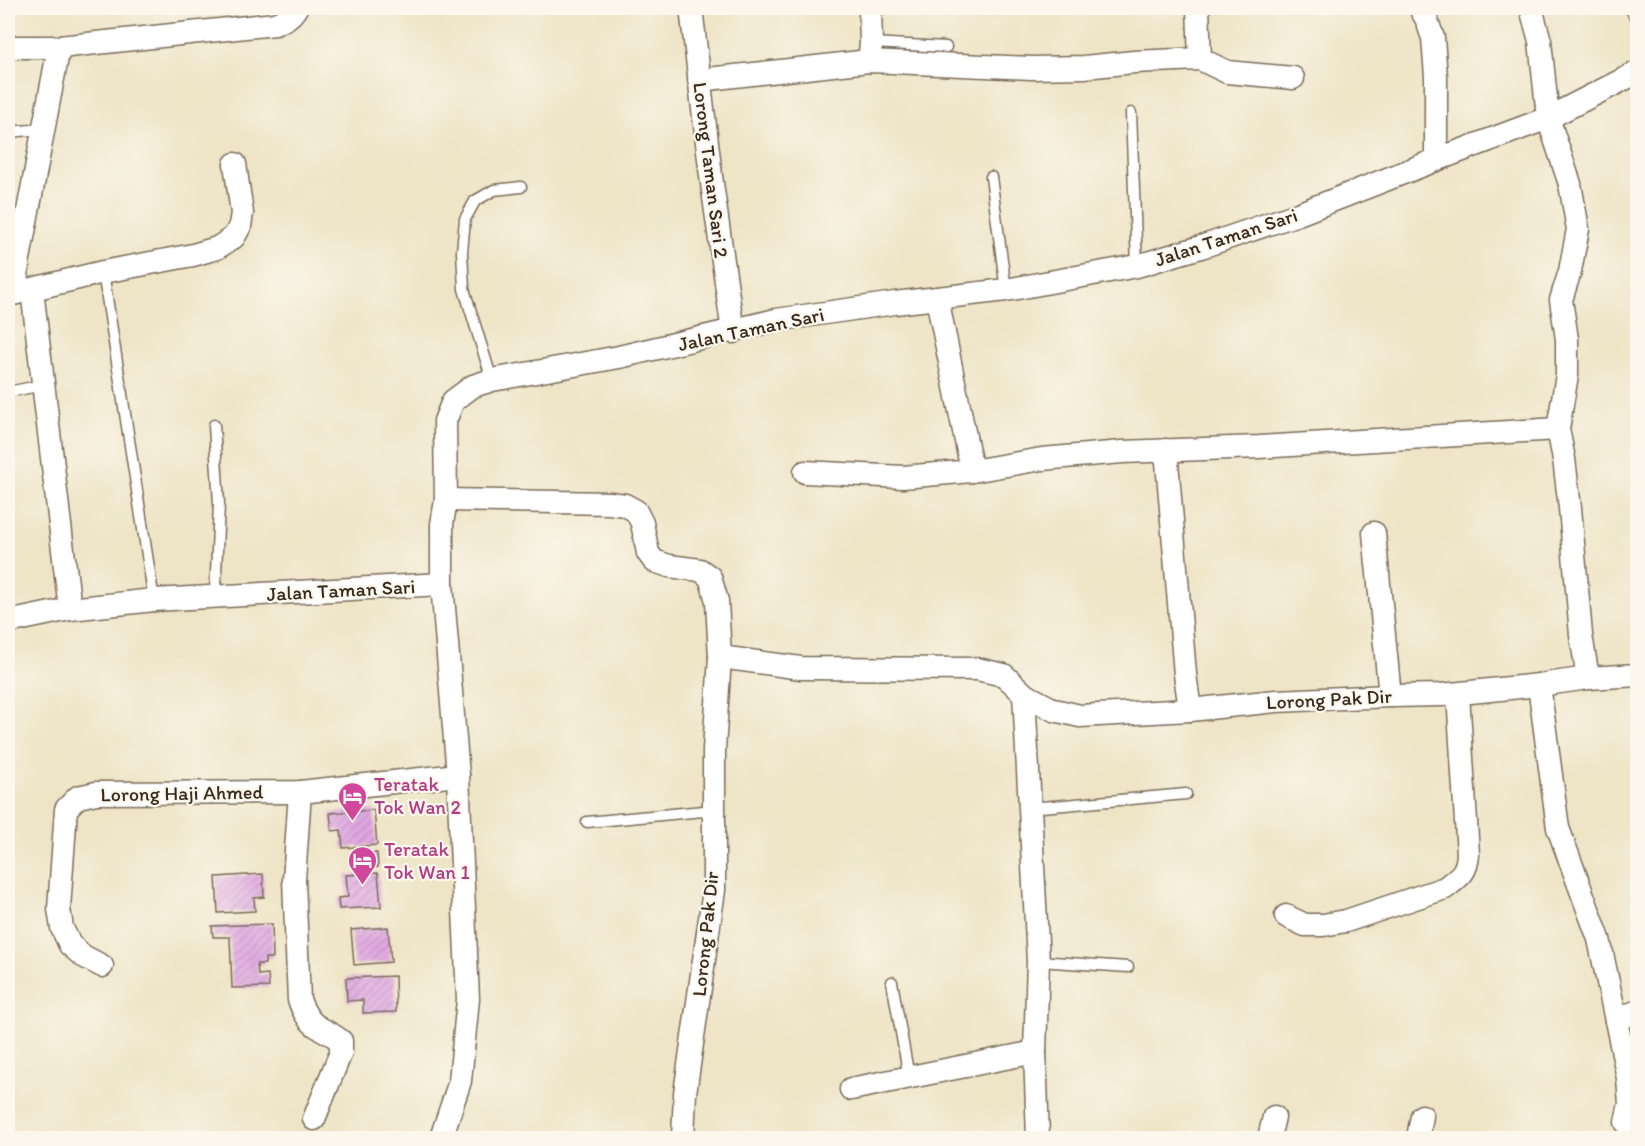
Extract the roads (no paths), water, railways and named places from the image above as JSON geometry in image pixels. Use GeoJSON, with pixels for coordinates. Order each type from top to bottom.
{"type":"FeatureCollection","features":[{"type":"Feature","properties":{"kind":"street"},"geometry":{"type":"LineString","coordinates":[[8,47],[59,47],[275,24],[292,15],[296,8]]}},
{"type":"Feature","properties":{"kind":"street","name":"Lorong Taman Sari 2"},"geometry":{"type":"LineString","coordinates":[[691,8],[733,332]]}},
{"type":"Feature","properties":{"kind":"street"},"geometry":{"type":"LineString","coordinates":[[870,8],[870,52]]}},
{"type":"Feature","properties":{"kind":"street"},"geometry":{"type":"LineString","coordinates":[[1198,8],[1200,59]]}},
{"type":"Feature","properties":{"kind":"street"},"geometry":{"type":"LineString","coordinates":[[1420,8],[1433,38],[1436,77],[1436,160]]}},
{"type":"Feature","properties":{"kind":"street"},"geometry":{"type":"LineString","coordinates":[[1531,8],[1540,41],[1548,118],[1570,184],[1578,229],[1570,271],[1561,300],[1568,339],[1567,375],[1558,429],[1569,498],[1581,635],[1588,678]]}},
{"type":"Feature","properties":{"kind":"street"},"geometry":{"type":"LineString","coordinates":[[59,47],[18,264],[18,293],[43,385],[70,609]]}},
{"type":"Feature","properties":{"kind":"street"},"geometry":{"type":"LineString","coordinates":[[699,80],[870,52],[1032,68],[1200,59],[1227,72],[1293,78]]}},
{"type":"Feature","properties":{"kind":"street","name":"Jalan Taman Sari"},"geometry":{"type":"LineString","coordinates":[[8,622],[70,609],[154,600],[442,584],[442,524],[446,500],[445,421],[453,401],[473,387],[492,380],[619,357],[733,332],[776,320],[1006,290],[1137,266],[1298,214],[1548,118],[1638,72]]}},
{"type":"Feature","properties":{"kind":"street"},"geometry":{"type":"LineString","coordinates":[[18,293],[217,248],[234,237],[240,226],[242,213],[235,164]]}},
{"type":"Feature","properties":{"kind":"street"},"geometry":{"type":"LineString","coordinates":[[937,298],[972,471]]}},
{"type":"Feature","properties":{"kind":"street"},"geometry":{"type":"LineString","coordinates":[[805,472],[903,477],[972,471],[1042,459],[1558,429]]}},
{"type":"Feature","properties":{"kind":"street"},"geometry":{"type":"LineString","coordinates":[[1166,450],[1190,710]]}},
{"type":"Feature","properties":{"kind":"street","name":"Lorong Pak Dir"},"geometry":{"type":"LineString","coordinates":[[446,500],[625,505],[636,511],[642,523],[648,553],[654,561],[669,566],[700,570],[710,577],[717,601],[720,657],[714,750],[714,890],[685,1093],[683,1138]]}},
{"type":"Feature","properties":{"kind":"street"},"geometry":{"type":"LineString","coordinates":[[1374,533],[1390,696]]}},
{"type":"Feature","properties":{"kind":"street"},"geometry":{"type":"LineString","coordinates":[[441,1138],[460,1081],[468,999],[458,775],[442,584]]}},
{"type":"Feature","properties":{"kind":"street","name":"Lorong Pak Dir"},"geometry":{"type":"LineString","coordinates":[[720,657],[801,668],[976,669],[1004,675],[1024,694],[1054,710],[1080,716],[1190,710],[1276,700],[1458,694],[1588,678],[1638,675]]}},
{"type":"Feature","properties":{"kind":"street"},"geometry":{"type":"LineString","coordinates":[[1539,685],[1558,828],[1599,939],[1628,1078],[1630,1104],[1626,1122]]}},
{"type":"Feature","properties":{"kind":"street"},"geometry":{"type":"LineString","coordinates":[[1024,694],[1038,961],[1035,1052],[1038,1138]]}},
{"type":"Feature","properties":{"kind":"street"},"geometry":{"type":"LineString","coordinates":[[1286,916],[1305,925],[1346,921],[1444,888],[1458,878],[1467,866],[1468,854],[1458,694]]}},
{"type":"Feature","properties":{"kind":"street","name":"Lorong Haji Ahmed"},"geometry":{"type":"LineString","coordinates":[[102,966],[83,956],[70,945],[62,928],[59,909],[66,809],[78,797],[96,793],[300,792],[458,775]]}},
{"type":"Feature","properties":{"kind":"street"},"geometry":{"type":"LineString","coordinates":[[300,792],[294,880],[299,1000],[305,1015],[315,1025],[335,1035],[341,1041],[341,1052],[314,1119]]}},
{"type":"Feature","properties":{"kind":"street"},"geometry":{"type":"LineString","coordinates":[[1616,1020],[1638,1011]]}},
{"type":"Feature","properties":{"kind":"street"},"geometry":{"type":"LineString","coordinates":[[851,1089],[1035,1052]]}},
{"type":"Feature","properties":{"kind":"street"},"geometry":{"type":"LineString","coordinates":[[1418,1138],[1422,1116]]}},
{"type":"Feature","properties":{"kind":"lane"},"geometry":{"type":"LineString","coordinates":[[870,52],[946,47]]}},
{"type":"Feature","properties":{"kind":"lane"},"geometry":{"type":"LineString","coordinates":[[1131,113],[1137,266]]}},
{"type":"Feature","properties":{"kind":"lane"},"geometry":{"type":"LineString","coordinates":[[8,132],[43,129]]}},
{"type":"Feature","properties":{"kind":"lane"},"geometry":{"type":"LineString","coordinates":[[991,177],[1006,290]]}},
{"type":"Feature","properties":{"kind":"lane"},"geometry":{"type":"LineString","coordinates":[[492,380],[464,289],[462,252],[465,219],[475,201],[494,190],[520,187]]}},
{"type":"Feature","properties":{"kind":"lane"},"geometry":{"type":"LineString","coordinates":[[103,272],[154,600]]}},
{"type":"Feature","properties":{"kind":"lane"},"geometry":{"type":"LineString","coordinates":[[8,392],[43,385]]}},
{"type":"Feature","properties":{"kind":"lane"},"geometry":{"type":"LineString","coordinates":[[214,425],[219,504],[215,597]]}},
{"type":"Feature","properties":{"kind":"lane"},"geometry":{"type":"LineString","coordinates":[[1031,808],[1186,794]]}},
{"type":"Feature","properties":{"kind":"lane"},"geometry":{"type":"LineString","coordinates":[[587,822],[714,810]]}},
{"type":"Feature","properties":{"kind":"lane"},"geometry":{"type":"LineString","coordinates":[[1038,961],[1128,967]]}},
{"type":"Feature","properties":{"kind":"lane"},"geometry":{"type":"LineString","coordinates":[[892,982],[909,1077]]}},
{"type":"Feature","properties":{"kind":"place","name":"Teratak Tok Wan 2"},"geometry":{"type":"Point","coordinates":[353,822]}},
{"type":"Feature","properties":{"kind":"place","name":"Teratak Tok Wan 1"},"geometry":{"type":"Point","coordinates":[363,886]}}]}
